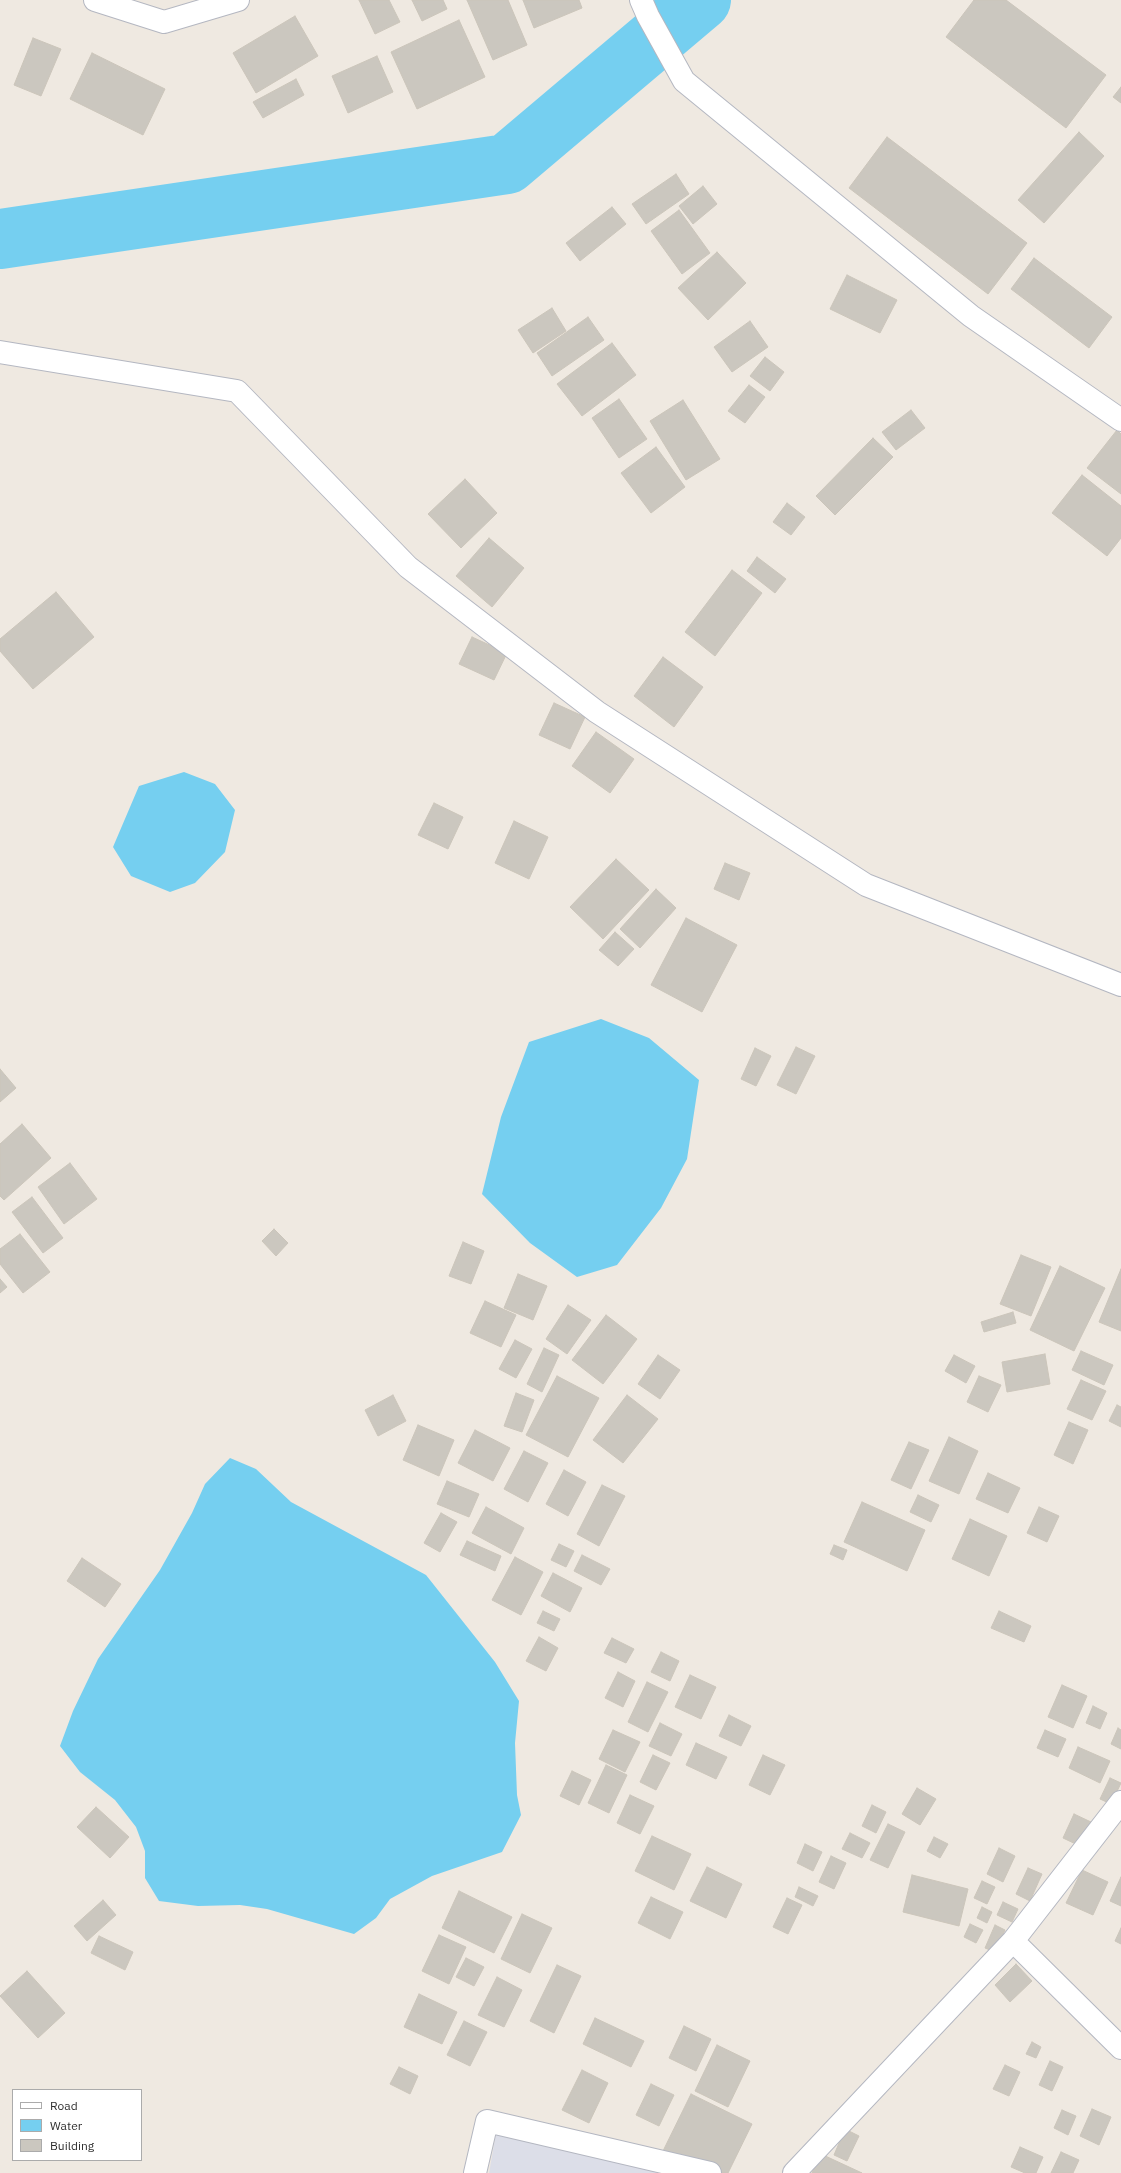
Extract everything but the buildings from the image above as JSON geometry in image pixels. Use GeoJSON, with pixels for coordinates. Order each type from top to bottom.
{"type":"FeatureCollection","features":[{"type":"Feature","properties":{"kind":"street"},"geometry":{"type":"LineString","coordinates":[[95,0],[164,22],[238,0]]}},
{"type":"Feature","properties":{"kind":"street"},"geometry":{"type":"LineString","coordinates":[[644,8],[684,81],[971,316],[1121,420]]}},
{"type":"Feature","properties":{"kind":"street"},"geometry":{"type":"LineString","coordinates":[[0,352],[237,391],[408,567],[597,712],[866,885],[1121,985]]}},
{"type":"Feature","properties":{"kind":"street"},"geometry":{"type":"LineString","coordinates":[[794,2173],[1013,1941],[1121,1802]]}},
{"type":"Feature","properties":{"kind":"street"},"geometry":{"type":"LineString","coordinates":[[1013,1941],[1121,2048]]}},
{"type":"Feature","properties":{"kind":"street"},"geometry":{"type":"LineString","coordinates":[[475,2173],[487,2121],[710,2173]]}},
{"type":"Feature","properties":{"kind":"shaded area"},"geometry":{"type":"Polygon","coordinates":[[[497,2128],[687,2173],[489,2173],[497,2128]]]}},
{"type":"Feature","properties":{"kind":"water"},"geometry":{"type":"Polygon","coordinates":[[[184,772],[215,784],[235,810],[225,852],[195,883],[170,892],[131,876],[113,847],[139,786],[184,772]]]}},
{"type":"Feature","properties":{"kind":"water"},"geometry":{"type":"Polygon","coordinates":[[[601,1019],[649,1038],[699,1080],[687,1159],[661,1208],[617,1265],[577,1277],[530,1243],[482,1194],[501,1117],[529,1042],[601,1019]]]}},
{"type":"Feature","properties":{"kind":"water"},"geometry":{"type":"Polygon","coordinates":[[[230,1458],[256,1469],[291,1502],[426,1575],[495,1662],[519,1701],[515,1743],[517,1795],[521,1815],[502,1852],[432,1876],[390,1899],[376,1918],[354,1934],[267,1909],[240,1905],[198,1906],[159,1901],[145,1878],[145,1851],[136,1827],[115,1800],[80,1772],[60,1746],[73,1711],[98,1659],[160,1570],[192,1513],[205,1484],[230,1458]]]}},
{"type":"Feature","properties":{"kind":"waterway"},"geometry":{"type":"LineString","coordinates":[[0,239],[507,164],[701,0]]}}]}
